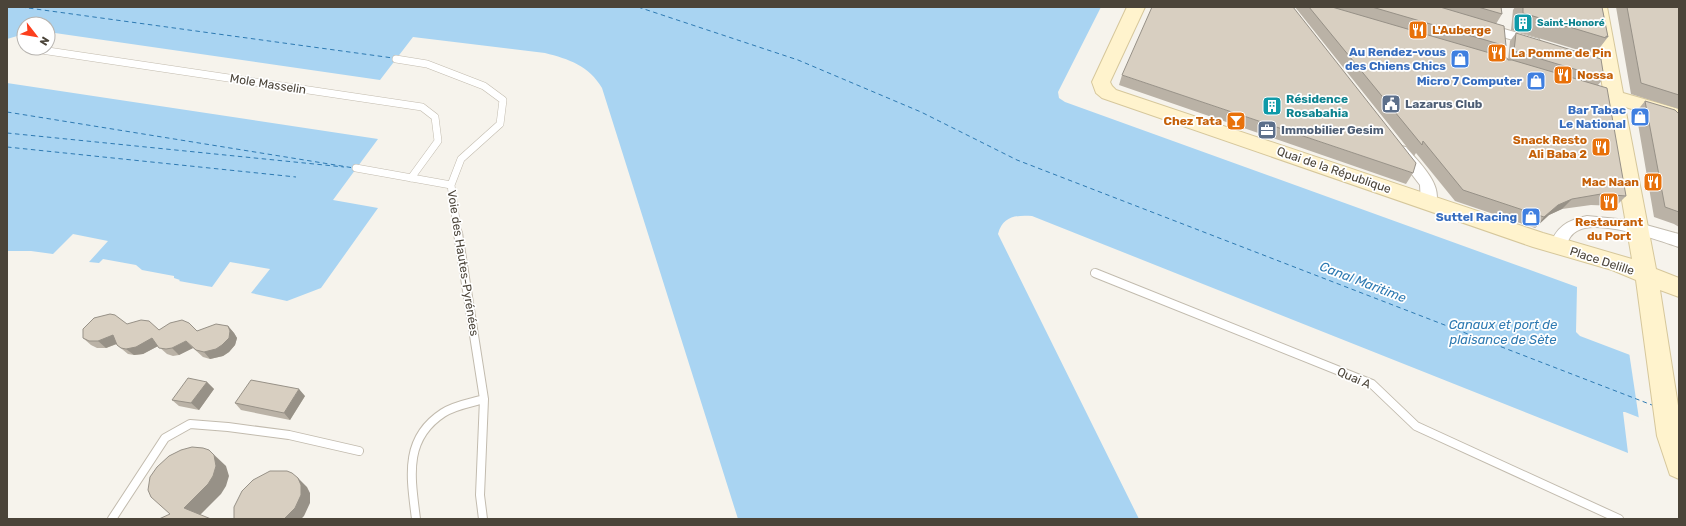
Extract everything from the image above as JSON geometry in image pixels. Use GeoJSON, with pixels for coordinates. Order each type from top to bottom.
{"type":"FeatureCollection","features":[{"type":"Feature","properties":{"kind":"main road","name":"Quai de la République"},"geometry":{"type":"LineString","coordinates":[[1136,7],[1101,82],[1103,89],[1109,94],[1558,247]]}},
{"type":"Feature","properties":{"kind":"main road","name":"Place Delille"},"geometry":{"type":"LineString","coordinates":[[1598,7],[1606,95],[1637,226],[1646,276]]}},
{"type":"Feature","properties":{"kind":"main road"},"geometry":{"type":"LineString","coordinates":[[1606,95],[1675,118]]}},
{"type":"Feature","properties":{"kind":"main road","name":"Place Delille"},"geometry":{"type":"LineString","coordinates":[[1558,247],[1612,261],[1646,276],[1679,288]]}},
{"type":"Feature","properties":{"kind":"main road"},"geometry":{"type":"LineString","coordinates":[[1646,276],[1670,436],[1679,467]]}},
{"type":"Feature","properties":{"kind":"street"},"geometry":{"type":"LineString","coordinates":[[1469,23],[1544,45]]}},
{"type":"Feature","properties":{"kind":"street"},"geometry":{"type":"LineString","coordinates":[[1392,140],[1427,184],[1429,203]]}},
{"type":"Feature","properties":{"kind":"street"},"geometry":{"type":"LineString","coordinates":[[1558,247],[1566,230],[1577,224],[1597,222],[1637,226],[1679,241]]}},
{"type":"Feature","properties":{"kind":"lane","name":"Mole Masselin"},"geometry":{"type":"LineString","coordinates":[[56,52],[422,107],[435,117],[438,141],[411,178]]}},
{"type":"Feature","properties":{"kind":"lane","name":"Voie des Hautes-Pyrénées"},"geometry":{"type":"LineString","coordinates":[[396,59],[427,64],[484,86],[503,100],[500,124],[461,159],[451,185],[484,399],[480,495],[483,519]]}},
{"type":"Feature","properties":{"kind":"lane"},"geometry":{"type":"LineString","coordinates":[[356,168],[451,185]]}},
{"type":"Feature","properties":{"kind":"lane","name":"Quai A"},"geometry":{"type":"LineString","coordinates":[[1095,273],[1372,384],[1416,426],[1620,519]]}},
{"type":"Feature","properties":{"kind":"lane"},"geometry":{"type":"LineString","coordinates":[[416,519],[410,476],[414,446],[430,423],[444,413],[484,399]]}},
{"type":"Feature","properties":{"kind":"lane"},"geometry":{"type":"LineString","coordinates":[[112,519],[164,438],[190,424],[228,427],[289,435],[359,451]]}},
{"type":"Feature","properties":{"kind":"water"},"geometry":{"type":"Polygon","coordinates":[[[7,7],[1101,7],[1058,92],[1059,98],[1065,102],[1577,287],[1576,332],[1580,336],[1638,358],[1679,433],[1623,412],[1628,453],[1032,216],[1021,216],[1011,218],[1003,223],[998,234],[1139,519],[738,519],[602,88],[591,74],[578,64],[545,53],[413,37],[380,80],[56,33],[56,16],[16,16],[16,36],[7,39],[7,7]]]}},
{"type":"Feature","properties":{"kind":"water"},"geometry":{"type":"Polygon","coordinates":[[[7,83],[378,139],[333,200],[378,208],[321,288],[287,301],[251,293],[270,269],[230,262],[212,287],[179,281],[180,280],[174,278],[174,276],[142,270],[136,265],[103,259],[99,263],[89,262],[108,241],[73,234],[53,254],[31,251],[7,251],[7,83]]]}},
{"type":"Feature","properties":{"kind":"pier"},"geometry":{"type":"Polygon","coordinates":[[[1629,352],[1679,370],[1679,435],[1639,419],[1629,352]]]}},
{"type":"Feature","properties":{"kind":"building"},"geometry":{"type":"Polygon","coordinates":[[[1152,7],[1293,7],[1416,163],[1413,173],[1122,75],[1152,7]]]}},
{"type":"Feature","properties":{"kind":"building"},"geometry":{"type":"Polygon","coordinates":[[[1309,7],[1332,7],[1607,88],[1626,196],[1601,194],[1572,199],[1558,205],[1544,217],[1463,190],[1423,141],[1422,145],[1309,7]]]}},
{"type":"Feature","properties":{"kind":"building"},"geometry":{"type":"Polygon","coordinates":[[[1372,7],[1440,7],[1504,26],[1506,46],[1372,7]]]}},
{"type":"Feature","properties":{"kind":"building"},"geometry":{"type":"Polygon","coordinates":[[[1478,7],[1501,7],[1502,14],[1478,7]]]}},
{"type":"Feature","properties":{"kind":"building"},"geometry":{"type":"Polygon","coordinates":[[[1523,7],[1602,7],[1608,37],[1606,36],[1606,38],[1523,13],[1523,7]]]}},
{"type":"Feature","properties":{"kind":"building"},"geometry":{"type":"Polygon","coordinates":[[[1627,7],[1679,7],[1679,95],[1641,83],[1627,7]]]}},
{"type":"Feature","properties":{"kind":"building"},"geometry":{"type":"Polygon","coordinates":[[[1516,33],[1601,59],[1604,78],[1514,51],[1516,33]]]}},
{"type":"Feature","properties":{"kind":"building"},"geometry":{"type":"Polygon","coordinates":[[[1645,101],[1675,110],[1679,114],[1679,212],[1665,207],[1645,101]]]}},
{"type":"Feature","properties":{"kind":"building"},"geometry":{"type":"Polygon","coordinates":[[[110,314],[115,315],[127,324],[141,320],[149,321],[159,330],[170,323],[182,320],[189,323],[197,331],[216,324],[228,326],[230,331],[229,338],[216,349],[204,352],[196,350],[186,341],[172,348],[166,349],[159,348],[152,338],[136,347],[126,349],[117,345],[113,335],[98,341],[89,341],[83,338],[83,329],[94,318],[110,314]]]}},
{"type":"Feature","properties":{"kind":"building"},"geometry":{"type":"Polygon","coordinates":[[[188,378],[207,382],[191,403],[172,400],[188,378]]]}},
{"type":"Feature","properties":{"kind":"building"},"geometry":{"type":"Polygon","coordinates":[[[251,380],[299,389],[284,413],[235,403],[251,380]]]}},
{"type":"Feature","properties":{"kind":"building"},"geometry":{"type":"Polygon","coordinates":[[[192,447],[209,450],[214,455],[216,466],[213,476],[208,484],[184,508],[211,519],[159,519],[170,514],[151,497],[148,490],[150,477],[157,467],[169,456],[181,450],[192,447]]]}},
{"type":"Feature","properties":{"kind":"building"},"geometry":{"type":"Polygon","coordinates":[[[270,471],[287,471],[298,478],[301,485],[301,495],[295,508],[284,519],[234,519],[234,507],[242,491],[253,480],[270,471]]]}},
{"type":"Feature","properties":{"kind":"ferry route"},"geometry":{"type":"LineString","coordinates":[[21,7],[393,58]]}},
{"type":"Feature","properties":{"kind":"ferry route"},"geometry":{"type":"LineString","coordinates":[[638,7],[798,60],[921,112],[1017,160],[1652,405]]}},
{"type":"Feature","properties":{"kind":"ferry route"},"geometry":{"type":"LineString","coordinates":[[7,112],[354,168]]}},
{"type":"Feature","properties":{"kind":"ferry route"},"geometry":{"type":"LineString","coordinates":[[7,133],[344,167]]}},
{"type":"Feature","properties":{"kind":"ferry route"},"geometry":{"type":"LineString","coordinates":[[7,147],[296,177]]}},
{"type":"Feature","properties":{"kind":"place","name":"Saint-Honoré"},"geometry":{"type":"Point","coordinates":[1523,23]}},
{"type":"Feature","properties":{"kind":"place","name":"L'Auberge"},"geometry":{"type":"Point","coordinates":[1418,30]}},
{"type":"Feature","properties":{"kind":"place","name":"La Pomme de Pin"},"geometry":{"type":"Point","coordinates":[1497,53]}},
{"type":"Feature","properties":{"kind":"place","name":"Au Rendez-vous des Chiens Chics"},"geometry":{"type":"Point","coordinates":[1460,59]}},
{"type":"Feature","properties":{"kind":"place","name":"Nossa"},"geometry":{"type":"Point","coordinates":[1563,75]}},
{"type":"Feature","properties":{"kind":"place","name":"Micro 7 Computer"},"geometry":{"type":"Point","coordinates":[1536,81]}},
{"type":"Feature","properties":{"kind":"place","name":"Lazarus Club"},"geometry":{"type":"Point","coordinates":[1391,104]}},
{"type":"Feature","properties":{"kind":"place","name":"Résidence Rosabahia"},"geometry":{"type":"Point","coordinates":[1272,106]}},
{"type":"Feature","properties":{"kind":"place","name":"Bar Tabac Le National"},"geometry":{"type":"Point","coordinates":[1640,117]}},
{"type":"Feature","properties":{"kind":"place","name":"Chez Tata"},"geometry":{"type":"Point","coordinates":[1236,121]}},
{"type":"Feature","properties":{"kind":"place","name":"Immobilier Gesim"},"geometry":{"type":"Point","coordinates":[1267,130]}},
{"type":"Feature","properties":{"kind":"place","name":"Snack Resto Ali Baba 2"},"geometry":{"type":"Point","coordinates":[1601,147]}},
{"type":"Feature","properties":{"kind":"place","name":"Mac Naan"},"geometry":{"type":"Point","coordinates":[1653,182]}},
{"type":"Feature","properties":{"kind":"place","name":"Restaurant du Port"},"geometry":{"type":"Point","coordinates":[1609,202]}},
{"type":"Feature","properties":{"kind":"place","name":"Suttel Racing"},"geometry":{"type":"Point","coordinates":[1531,217]}},
{"type":"Feature","properties":{"kind":"water label","name":"Canal Maritime"},"geometry":{"type":"Point","coordinates":[1363,282]}},
{"type":"Feature","properties":{"kind":"water label","name":"Canaux et port de plaisance de Sète"},"geometry":{"type":"Point","coordinates":[1503,332]}}]}
